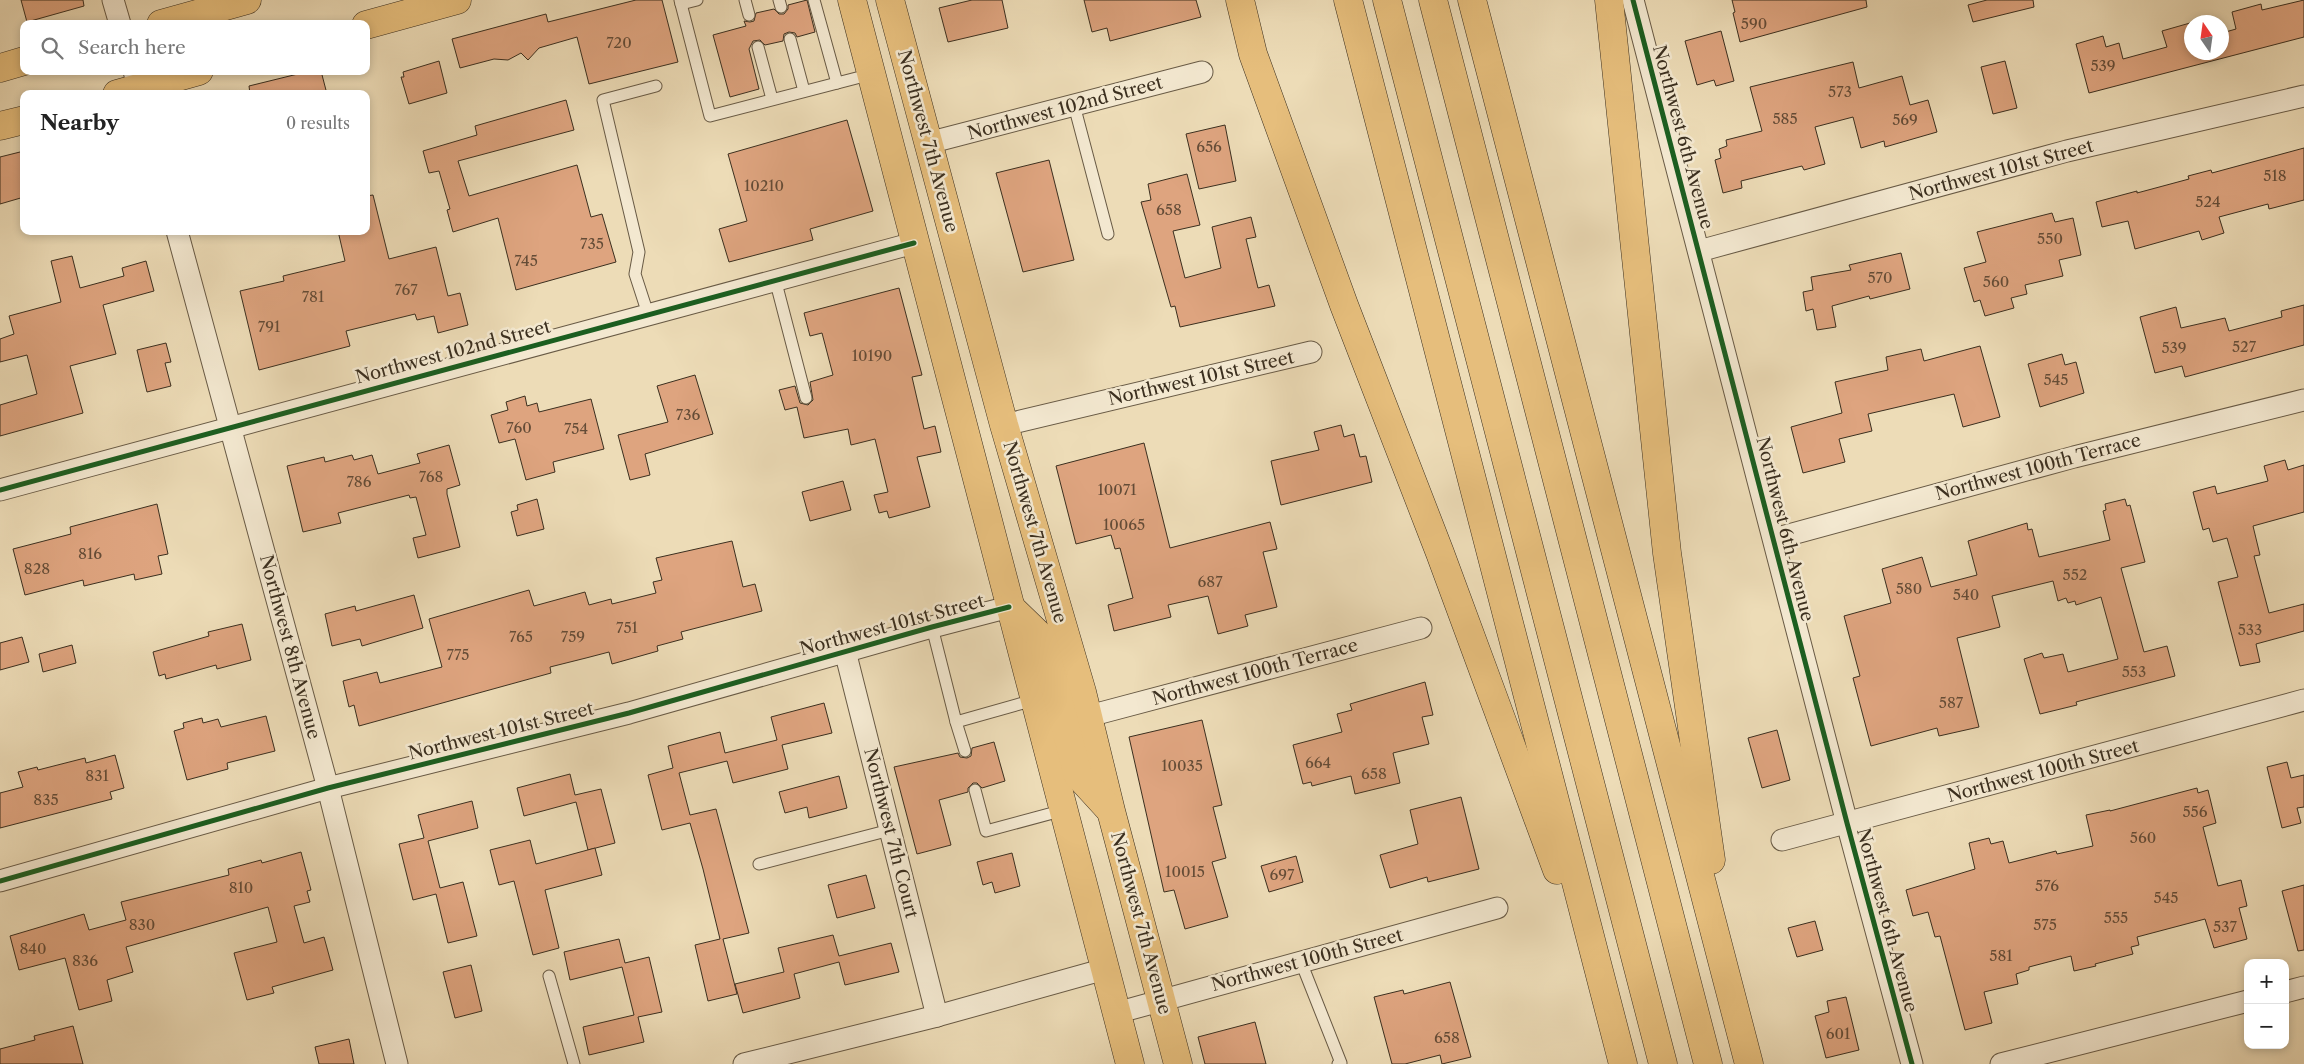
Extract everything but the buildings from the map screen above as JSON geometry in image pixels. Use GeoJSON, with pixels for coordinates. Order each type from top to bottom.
{"type":"FeatureCollection","features":[{"type":"Feature","properties":{"kind":"main road"},"geometry":{"type":"LineString","coordinates":[[175,20],[247,0]]}},
{"type":"Feature","properties":{"kind":"main road"},"geometry":{"type":"LineString","coordinates":[[370,24],[458,0]]}},
{"type":"Feature","properties":{"kind":"main road","name":"Northwest 7th Avenue"},"geometry":{"type":"LineString","coordinates":[[852,0],[1009,607],[1130,1064]]}},
{"type":"Feature","properties":{"kind":"main road","name":"Northwest 7th Avenue"},"geometry":{"type":"LineString","coordinates":[[890,0],[1004,424],[1089,716],[1111,811],[1178,1064]]}},
{"type":"Feature","properties":{"kind":"main road"},"geometry":{"type":"LineString","coordinates":[[1240,0],[1253,54],[1331,268],[1521,770],[1614,1029]]}},
{"type":"Feature","properties":{"kind":"main road"},"geometry":{"type":"LineString","coordinates":[[1348,0],[1623,1064]]}},
{"type":"Feature","properties":{"kind":"main road"},"geometry":{"type":"LineString","coordinates":[[1387,0],[1663,1064]]}},
{"type":"Feature","properties":{"kind":"main road"},"geometry":{"type":"LineString","coordinates":[[1433,0],[1708,1064]]}},
{"type":"Feature","properties":{"kind":"main road"},"geometry":{"type":"LineString","coordinates":[[1472,0],[1749,1064]]}},
{"type":"Feature","properties":{"kind":"main road"},"geometry":{"type":"LineString","coordinates":[[1609,0],[1667,553],[1731,997]]}},
{"type":"Feature","properties":{"kind":"main road"},"geometry":{"type":"LineString","coordinates":[[0,68],[20,62]]}},
{"type":"Feature","properties":{"kind":"main road"},"geometry":{"type":"LineString","coordinates":[[132,87],[182,75]]}},
{"type":"Feature","properties":{"kind":"main road"},"geometry":{"type":"LineString","coordinates":[[0,126],[20,121]]}},
{"type":"Feature","properties":{"kind":"main road"},"geometry":{"type":"LineString","coordinates":[[914,242],[942,280],[972,398],[1004,424]]}},
{"type":"Feature","properties":{"kind":"main road"},"geometry":{"type":"LineString","coordinates":[[1009,607],[1042,638],[1078,775],[1111,811]]}},
{"type":"Feature","properties":{"kind":"street"},"geometry":{"type":"LineString","coordinates":[[113,0],[119,20]]}},
{"type":"Feature","properties":{"kind":"street","name":"Northwest 6th Avenue"},"geometry":{"type":"LineString","coordinates":[[1633,0],[1847,823],[1912,1064]]}},
{"type":"Feature","properties":{"kind":"street","name":"Northwest 102nd Street"},"geometry":{"type":"LineString","coordinates":[[928,143],[1202,72]]}},
{"type":"Feature","properties":{"kind":"street","name":"Northwest 101st Street"},"geometry":{"type":"LineString","coordinates":[[1699,251],[2066,151],[2304,96]]}},
{"type":"Feature","properties":{"kind":"street","name":"Northwest 8th Avenue"},"geometry":{"type":"LineString","coordinates":[[178,235],[328,788],[397,1064]]}},
{"type":"Feature","properties":{"kind":"street","name":"Northwest 102nd Street"},"geometry":{"type":"LineString","coordinates":[[0,490],[914,242]]}},
{"type":"Feature","properties":{"kind":"street","name":"Northwest 101st Street"},"geometry":{"type":"LineString","coordinates":[[1004,424],[1311,352]]}},
{"type":"Feature","properties":{"kind":"street","name":"Northwest 100th Terrace"},"geometry":{"type":"LineString","coordinates":[[1774,539],[2074,457],[2304,400]]}},
{"type":"Feature","properties":{"kind":"street","name":"Northwest 101st Street"},"geometry":{"type":"LineString","coordinates":[[0,881],[328,788],[630,713],[932,626],[1009,607]]}},
{"type":"Feature","properties":{"kind":"street","name":"Northwest 100th Terrace"},"geometry":{"type":"LineString","coordinates":[[1089,716],[1421,628]]}},
{"type":"Feature","properties":{"kind":"street","name":"Northwest 7th Court"},"geometry":{"type":"LineString","coordinates":[[845,651],[937,1016]]}},
{"type":"Feature","properties":{"kind":"street","name":"Northwest 100th Street"},"geometry":{"type":"LineString","coordinates":[[1782,840],[2304,700]]}},
{"type":"Feature","properties":{"kind":"street","name":"Northwest 100th Street"},"geometry":{"type":"LineString","coordinates":[[1116,1013],[1498,908]]}},
{"type":"Feature","properties":{"kind":"street"},"geometry":{"type":"LineString","coordinates":[[744,1064],[937,1016],[1105,969]]}},
{"type":"Feature","properties":{"kind":"street"},"geometry":{"type":"LineString","coordinates":[[2289,991],[2304,987]]}},
{"type":"Feature","properties":{"kind":"street"},"geometry":{"type":"LineString","coordinates":[[2001,1064],[2244,1002]]}},
{"type":"Feature","properties":{"kind":"lane"},"geometry":{"type":"LineString","coordinates":[[697,0],[680,2],[710,116],[872,74]]}},
{"type":"Feature","properties":{"kind":"lane"},"geometry":{"type":"LineString","coordinates":[[745,0],[749,15]]}},
{"type":"Feature","properties":{"kind":"lane"},"geometry":{"type":"LineString","coordinates":[[814,0],[836,83]]}},
{"type":"Feature","properties":{"kind":"lane"},"geometry":{"type":"LineString","coordinates":[[790,39],[804,91]]}},
{"type":"Feature","properties":{"kind":"lane"},"geometry":{"type":"LineString","coordinates":[[758,47],[772,100]]}},
{"type":"Feature","properties":{"kind":"lane"},"geometry":{"type":"LineString","coordinates":[[648,314],[635,274],[639,252],[603,100],[656,86]]}},
{"type":"Feature","properties":{"kind":"lane"},"geometry":{"type":"LineString","coordinates":[[1074,105],[1108,234]]}},
{"type":"Feature","properties":{"kind":"lane"},"geometry":{"type":"LineString","coordinates":[[775,279],[806,398]]}},
{"type":"Feature","properties":{"kind":"lane"},"geometry":{"type":"LineString","coordinates":[[932,626],[965,750]]}},
{"type":"Feature","properties":{"kind":"lane"},"geometry":{"type":"LineString","coordinates":[[956,722],[1034,700]]}},
{"type":"Feature","properties":{"kind":"lane"},"geometry":{"type":"LineString","coordinates":[[975,790],[986,831],[1064,810]]}},
{"type":"Feature","properties":{"kind":"lane"},"geometry":{"type":"LineString","coordinates":[[759,864],[890,830]]}},
{"type":"Feature","properties":{"kind":"lane"},"geometry":{"type":"LineString","coordinates":[[1301,962],[1341,1063],[1338,1064]]}},
{"type":"Feature","properties":{"kind":"lane"},"geometry":{"type":"LineString","coordinates":[[548,976],[574,1064]]}},
{"type":"Feature","properties":{"kind":"cycle path"},"geometry":{"type":"LineString","coordinates":[[1633,0],[1847,823],[1912,1064]]}},
{"type":"Feature","properties":{"kind":"cycle path"},"geometry":{"type":"LineString","coordinates":[[0,490],[914,243]]}},
{"type":"Feature","properties":{"kind":"cycle path"},"geometry":{"type":"LineString","coordinates":[[0,881],[328,788],[629,713],[1009,607]]}}]}
